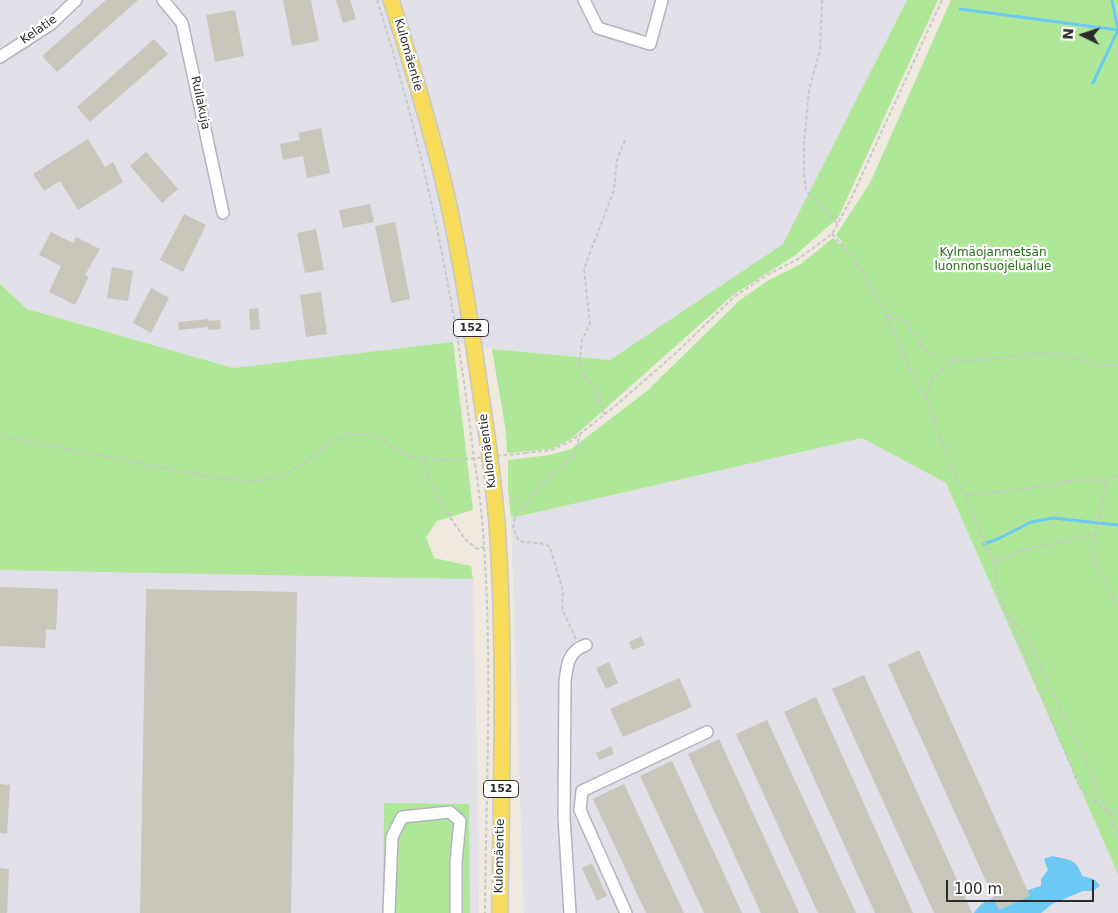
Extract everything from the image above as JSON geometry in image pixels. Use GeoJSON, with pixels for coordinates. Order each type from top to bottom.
{"type":"FeatureCollection","features":[{"type":"Feature","properties":{"kind":"main road","name":"Kulomäentie"},"geometry":{"type":"LineString","coordinates":[[392,0],[437,158],[457,246],[485,421],[502,719],[500,913]]}},
{"type":"Feature","properties":{"kind":"street","name":"Kelatie"},"geometry":{"type":"LineString","coordinates":[[0,56],[51,24],[76,0]]}},
{"type":"Feature","properties":{"kind":"street","name":"Rullakuja"},"geometry":{"type":"LineString","coordinates":[[162,0],[182,22],[223,213]]}},
{"type":"Feature","properties":{"kind":"street"},"geometry":{"type":"LineString","coordinates":[[584,0],[598,28],[650,44],[662,0]]}},
{"type":"Feature","properties":{"kind":"street"},"geometry":{"type":"LineString","coordinates":[[570,913],[564,816],[565,682],[567,665],[572,654],[583,646]]}},
{"type":"Feature","properties":{"kind":"street"},"geometry":{"type":"LineString","coordinates":[[622,912],[580,810],[582,791],[707,732]]}},
{"type":"Feature","properties":{"kind":"street"},"geometry":{"type":"LineString","coordinates":[[389,913],[392,837],[402,817],[450,812],[460,821],[456,862],[456,913]]}},
{"type":"Feature","properties":{"kind":"path"},"geometry":{"type":"LineString","coordinates":[[377,0],[421,157],[450,289],[491,547],[484,913]]}},
{"type":"Feature","properties":{"kind":"path"},"geometry":{"type":"LineString","coordinates":[[822,0],[820,51],[809,90],[804,143],[804,174],[806,191],[838,224]]}},
{"type":"Feature","properties":{"kind":"path"},"geometry":{"type":"LineString","coordinates":[[0,436],[221,479],[254,481],[277,477],[286,473],[303,464],[327,444],[350,434],[376,435],[410,456],[425,459],[458,460],[551,450],[571,441],[677,352],[735,296],[767,275],[798,259],[832,234],[850,201],[942,0]]}},
{"type":"Feature","properties":{"kind":"path"},"geometry":{"type":"LineString","coordinates":[[604,415],[596,391],[579,366],[582,340],[590,324],[584,269],[614,190],[617,160],[625,140]]}},
{"type":"Feature","properties":{"kind":"path"},"geometry":{"type":"LineString","coordinates":[[832,234],[854,259],[881,304],[907,362],[926,398],[941,440],[994,564],[1000,597],[1080,788],[1108,812],[1118,811]]}},
{"type":"Feature","properties":{"kind":"path"},"geometry":{"type":"LineString","coordinates":[[887,316],[905,321],[918,341],[933,356],[953,360],[990,359],[1024,353],[1054,354],[1080,359],[1100,366],[1118,365]]}},
{"type":"Feature","properties":{"kind":"path"},"geometry":{"type":"LineString","coordinates":[[926,398],[934,378],[953,360]]}},
{"type":"Feature","properties":{"kind":"path"},"geometry":{"type":"LineString","coordinates":[[580,434],[574,455],[560,466],[516,514],[513,528],[519,541],[527,544],[546,544],[550,547],[563,590],[562,609],[583,646]]}},
{"type":"Feature","properties":{"kind":"path"},"geometry":{"type":"LineString","coordinates":[[425,459],[427,476],[465,539],[477,549],[491,547]]}},
{"type":"Feature","properties":{"kind":"path"},"geometry":{"type":"LineString","coordinates":[[964,495],[1018,490],[1077,480],[1106,480],[1118,476]]}},
{"type":"Feature","properties":{"kind":"path"},"geometry":{"type":"LineString","coordinates":[[1106,480],[1100,524],[1095,534],[1092,555],[1118,605]]}},
{"type":"Feature","properties":{"kind":"path"},"geometry":{"type":"LineString","coordinates":[[994,564],[1021,550],[1095,534]]}},
{"type":"Feature","properties":{"kind":"path"},"geometry":{"type":"LineString","coordinates":[[1009,617],[1024,632],[1067,720],[1118,836]]}},
{"type":"Feature","properties":{"kind":"shaded area"},"geometry":{"type":"Polygon","coordinates":[[[0,0],[907,0],[783,244],[610,360],[492,349],[453,342],[233,368],[27,309],[0,284],[0,0]]]}},
{"type":"Feature","properties":{"kind":"shaded area"},"geometry":{"type":"Polygon","coordinates":[[[862,438],[946,483],[1118,874],[1118,913],[524,913],[511,518],[862,438]]]}},
{"type":"Feature","properties":{"kind":"shaded area"},"geometry":{"type":"Polygon","coordinates":[[[0,569],[345,574],[473,579],[479,913],[0,913],[0,569]]]}},
{"type":"Feature","properties":{"kind":"green space"},"geometry":{"type":"Polygon","coordinates":[[[907,0],[938,0],[838,218],[794,256],[733,295],[571,439],[551,449],[507,453],[506,432],[492,349],[610,360],[783,244],[907,0]]]}},
{"type":"Feature","properties":{"kind":"green space","name":"Kylmäojanmetsän luonnonsuojelualue"},"geometry":{"type":"Polygon","coordinates":[[[951,0],[1118,0],[1118,874],[946,483],[862,438],[511,518],[508,460],[550,455],[571,449],[647,391],[740,300],[769,280],[801,264],[833,238],[839,244],[842,242],[836,235],[870,183],[951,0]]]}},
{"type":"Feature","properties":{"kind":"green space"},"geometry":{"type":"Polygon","coordinates":[[[0,284],[27,309],[233,368],[453,342],[473,510],[437,521],[426,537],[434,558],[471,566],[473,579],[0,570],[0,284]]]}},
{"type":"Feature","properties":{"kind":"green space"},"geometry":{"type":"Polygon","coordinates":[[[384,803],[469,804],[470,913],[383,913],[384,803]]]}},
{"type":"Feature","properties":{"kind":"water"},"geometry":{"type":"Polygon","coordinates":[[[1052,856],[1071,861],[1080,870],[1082,876],[1094,879],[1100,886],[1093,891],[1083,891],[1052,904],[1041,913],[974,913],[993,898],[1041,886],[1041,879],[1048,870],[1044,859],[1052,856]]]}},
{"type":"Feature","properties":{"kind":"building"},"geometry":{"type":"Polygon","coordinates":[[[106,0],[138,0],[57,72],[42,56],[106,0]]]}},
{"type":"Feature","properties":{"kind":"building"},"geometry":{"type":"Polygon","coordinates":[[[283,0],[311,0],[319,41],[292,46],[283,0]]]}},
{"type":"Feature","properties":{"kind":"building"},"geometry":{"type":"Polygon","coordinates":[[[336,0],[350,0],[356,19],[343,23],[336,0]]]}},
{"type":"Feature","properties":{"kind":"building"},"geometry":{"type":"Polygon","coordinates":[[[235,10],[244,56],[215,62],[206,15],[235,10]]]}},
{"type":"Feature","properties":{"kind":"building"},"geometry":{"type":"Polygon","coordinates":[[[154,39],[168,54],[90,122],[77,107],[154,39]]]}},
{"type":"Feature","properties":{"kind":"building"},"geometry":{"type":"Polygon","coordinates":[[[321,128],[330,173],[307,178],[303,156],[283,160],[280,144],[300,140],[298,133],[321,128]]]}},
{"type":"Feature","properties":{"kind":"building"},"geometry":{"type":"Polygon","coordinates":[[[88,139],[105,167],[113,162],[123,182],[78,210],[60,181],[44,191],[33,174],[88,139]]]}},
{"type":"Feature","properties":{"kind":"building"},"geometry":{"type":"Polygon","coordinates":[[[146,152],[178,189],[162,203],[130,166],[146,152]]]}},
{"type":"Feature","properties":{"kind":"building"},"geometry":{"type":"Polygon","coordinates":[[[370,204],[374,222],[343,228],[339,210],[370,204]]]}},
{"type":"Feature","properties":{"kind":"building"},"geometry":{"type":"Polygon","coordinates":[[[184,214],[206,225],[183,272],[160,260],[184,214]]]}},
{"type":"Feature","properties":{"kind":"building"},"geometry":{"type":"Polygon","coordinates":[[[395,222],[410,299],[391,303],[375,226],[395,222]]]}},
{"type":"Feature","properties":{"kind":"building"},"geometry":{"type":"Polygon","coordinates":[[[316,229],[324,270],[305,273],[297,233],[316,229]]]}},
{"type":"Feature","properties":{"kind":"building"},"geometry":{"type":"Polygon","coordinates":[[[51,232],[73,243],[76,237],[100,249],[85,275],[89,276],[75,305],[49,292],[61,266],[39,255],[51,232]]]}},
{"type":"Feature","properties":{"kind":"building"},"geometry":{"type":"Polygon","coordinates":[[[112,267],[133,271],[128,301],[107,298],[112,267]]]}},
{"type":"Feature","properties":{"kind":"building"},"geometry":{"type":"Polygon","coordinates":[[[151,288],[169,298],[151,333],[133,323],[151,288]]]}},
{"type":"Feature","properties":{"kind":"building"},"geometry":{"type":"Polygon","coordinates":[[[321,292],[327,334],[306,337],[300,295],[321,292]]]}},
{"type":"Feature","properties":{"kind":"building"},"geometry":{"type":"Polygon","coordinates":[[[258,308],[260,329],[250,330],[249,309],[258,308]]]}},
{"type":"Feature","properties":{"kind":"building"},"geometry":{"type":"Polygon","coordinates":[[[208,319],[209,321],[220,320],[221,329],[208,330],[208,327],[179,330],[178,322],[208,319]]]}},
{"type":"Feature","properties":{"kind":"building"},"geometry":{"type":"Polygon","coordinates":[[[0,587],[58,589],[56,630],[46,629],[45,648],[0,646],[0,587]]]}},
{"type":"Feature","properties":{"kind":"building"},"geometry":{"type":"Polygon","coordinates":[[[146,589],[297,592],[291,913],[140,913],[146,589]]]}},
{"type":"Feature","properties":{"kind":"building"},"geometry":{"type":"Polygon","coordinates":[[[641,636],[645,645],[632,650],[629,642],[641,636]]]}},
{"type":"Feature","properties":{"kind":"building"},"geometry":{"type":"Polygon","coordinates":[[[919,650],[1030,896],[999,910],[888,665],[919,650]]]}},
{"type":"Feature","properties":{"kind":"building"},"geometry":{"type":"Polygon","coordinates":[[[609,662],[618,683],[606,689],[596,668],[609,662]]]}},
{"type":"Feature","properties":{"kind":"building"},"geometry":{"type":"Polygon","coordinates":[[[864,675],[972,913],[934,913],[832,689],[864,675]]]}},
{"type":"Feature","properties":{"kind":"building"},"geometry":{"type":"Polygon","coordinates":[[[679,678],[692,707],[623,737],[610,709],[679,678]]]}},
{"type":"Feature","properties":{"kind":"building"},"geometry":{"type":"Polygon","coordinates":[[[816,697],[913,913],[875,913],[784,712],[816,697]]]}},
{"type":"Feature","properties":{"kind":"building"},"geometry":{"type":"Polygon","coordinates":[[[767,720],[856,913],[818,913],[736,734],[767,720]]]}},
{"type":"Feature","properties":{"kind":"building"},"geometry":{"type":"Polygon","coordinates":[[[719,739],[799,913],[761,913],[688,754],[719,739]]]}},
{"type":"Feature","properties":{"kind":"building"},"geometry":{"type":"Polygon","coordinates":[[[611,746],[614,754],[599,760],[596,753],[611,746]]]}},
{"type":"Feature","properties":{"kind":"building"},"geometry":{"type":"Polygon","coordinates":[[[672,761],[742,913],[704,913],[640,776],[672,761]]]}},
{"type":"Feature","properties":{"kind":"building"},"geometry":{"type":"Polygon","coordinates":[[[0,784],[10,785],[7,834],[0,833],[0,784]]]}},
{"type":"Feature","properties":{"kind":"building"},"geometry":{"type":"Polygon","coordinates":[[[624,784],[684,913],[646,913],[593,799],[624,784]]]}},
{"type":"Feature","properties":{"kind":"building"},"geometry":{"type":"Polygon","coordinates":[[[592,863],[607,896],[597,901],[582,868],[592,863]]]}},
{"type":"Feature","properties":{"kind":"building"},"geometry":{"type":"Polygon","coordinates":[[[0,868],[9,869],[7,913],[0,913],[0,868]]]}},
{"type":"Feature","properties":{"kind":"waterway"},"geometry":{"type":"LineString","coordinates":[[1112,0],[1118,30]]}},
{"type":"Feature","properties":{"kind":"waterway"},"geometry":{"type":"LineString","coordinates":[[960,9],[1118,30]]}},
{"type":"Feature","properties":{"kind":"waterway"},"geometry":{"type":"LineString","coordinates":[[1093,83],[1118,30]]}},
{"type":"Feature","properties":{"kind":"waterway"},"geometry":{"type":"LineString","coordinates":[[984,544],[1031,522],[1053,518],[1118,525]]}}]}
